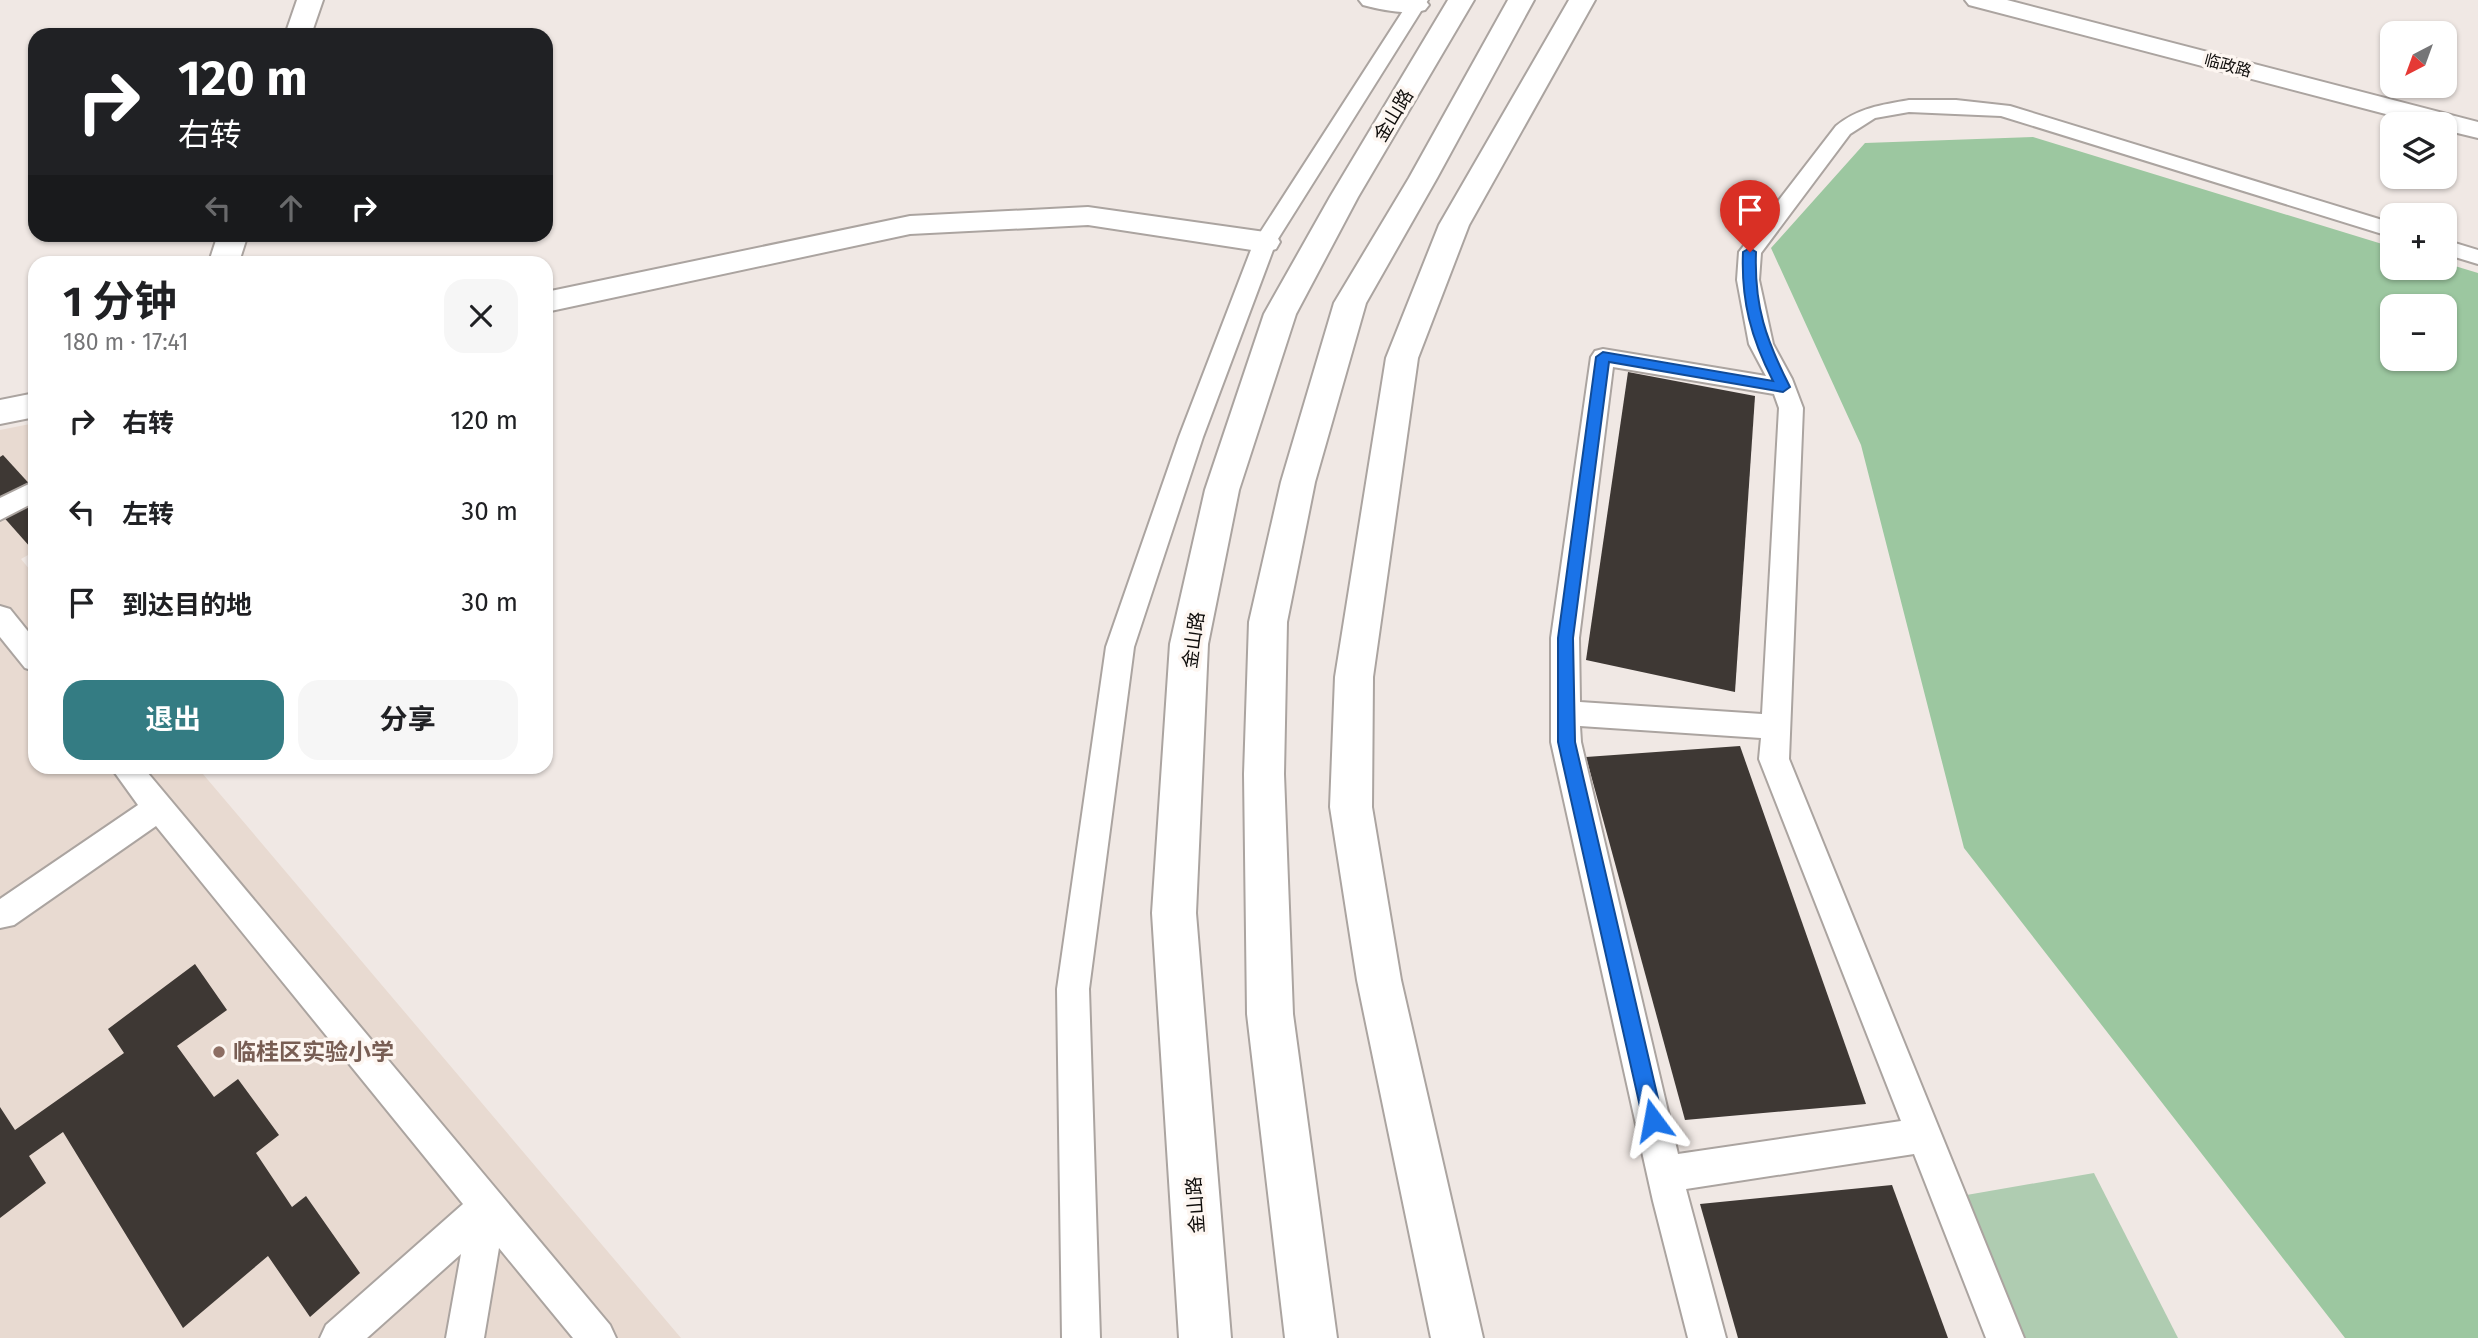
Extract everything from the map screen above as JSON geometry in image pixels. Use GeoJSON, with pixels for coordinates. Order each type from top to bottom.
{"type":"FeatureCollection","features":[{"type":"Feature","properties":{"kind":"main road"},"geometry":{"type":"LineString","coordinates":[[300,28],[310,0]]}},
{"type":"Feature","properties":{"kind":"main road"},"geometry":{"type":"LineString","coordinates":[[1372,0],[1418,2]]}},
{"type":"Feature","properties":{"kind":"main road","name":"金山路"},"geometry":{"type":"LineString","coordinates":[[1205,1338],[1174,914],[1189,644],[1222,490],[1280,314],[1344,197],[1461,0]]}},
{"type":"Feature","properties":{"kind":"main road"},"geometry":{"type":"LineString","coordinates":[[1311,1338],[1269,1014],[1264,774],[1268,622],[1298,482],[1350,303],[1423,178],[1521,0]]}},
{"type":"Feature","properties":{"kind":"main road"},"geometry":{"type":"LineString","coordinates":[[1457,1338],[1379,980],[1351,807],[1354,677],[1402,358],[1454,225],[1582,0]]}},
{"type":"Feature","properties":{"kind":"main road","name":"临政路"},"geometry":{"type":"LineString","coordinates":[[1978,0],[2478,130]]}},
{"type":"Feature","properties":{"kind":"main road","name":"临政路"},"geometry":{"type":"LineString","coordinates":[[2039,0],[2478,112]]}},
{"type":"Feature","properties":{"kind":"main road"},"geometry":{"type":"LineString","coordinates":[[553,301],[910,225],[1088,216],[1265,242]]}},
{"type":"Feature","properties":{"kind":"main road"},"geometry":{"type":"LineString","coordinates":[[0,412],[28,406]]}},
{"type":"Feature","properties":{"kind":"lane"},"geometry":{"type":"LineString","coordinates":[[1081,1338],[1073,989],[1119,648],[1192,437],[1265,242],[1418,2]]}},
{"type":"Feature","properties":{"kind":"lane"},"geometry":{"type":"LineString","coordinates":[[2005,1338],[1774,759],[1791,408],[1761,344],[1748,280],[1750,252],[1843,130],[1858,118],[1870,113],[1932,105],[2003,110],[2380,226]]}},
{"type":"Feature","properties":{"kind":"lane"},"geometry":{"type":"LineString","coordinates":[[2457,251],[2478,257]]}},
{"type":"Feature","properties":{"kind":"lane"},"geometry":{"type":"LineString","coordinates":[[1707,1338],[1665,1174],[1566,742],[1565,638],[1603,357],[1783,387]]}},
{"type":"Feature","properties":{"kind":"lane"},"geometry":{"type":"LineString","coordinates":[[0,510],[28,494]]}},
{"type":"Feature","properties":{"kind":"lane"},"geometry":{"type":"LineString","coordinates":[[0,617],[28,651]]}},
{"type":"Feature","properties":{"kind":"lane"},"geometry":{"type":"LineString","coordinates":[[1566,713],[1775,727]]}},
{"type":"Feature","properties":{"kind":"lane"},"geometry":{"type":"LineString","coordinates":[[130,774],[597,1338]]}},
{"type":"Feature","properties":{"kind":"lane"},"geometry":{"type":"LineString","coordinates":[[4,915],[158,808]]}},
{"type":"Feature","properties":{"kind":"lane"},"geometry":{"type":"LineString","coordinates":[[1665,1174],[1923,1135]]}},
{"type":"Feature","properties":{"kind":"lane"},"geometry":{"type":"LineString","coordinates":[[339,1338],[488,1206]]}},
{"type":"Feature","properties":{"kind":"lane"},"geometry":{"type":"LineString","coordinates":[[465,1338],[488,1206]]}},
{"type":"Feature","properties":{"kind":"shaded area","name":"临桂区实验小学"},"geometry":{"type":"Polygon","coordinates":[[[28,424],[28,555],[21,559],[28,568],[28,774],[203,774],[681,1338],[0,1338],[0,430],[28,424]]]}},
{"type":"Feature","properties":{"kind":"green space"},"geometry":{"type":"Polygon","coordinates":[[[2033,137],[2380,243],[2380,280],[2457,280],[2457,267],[2478,273],[2478,1338],[2345,1338],[1964,848],[1861,445],[1771,248],[1865,143],[2033,137]]]}},
{"type":"Feature","properties":{"kind":"green space"},"geometry":{"type":"Polygon","coordinates":[[[2094,1173],[2178,1338],[2017,1338],[1955,1197],[2094,1173]]]}},
{"type":"Feature","properties":{"kind":"building"},"geometry":{"type":"Polygon","coordinates":[[[1628,372],[1755,396],[1735,692],[1586,660],[1628,372]]]}},
{"type":"Feature","properties":{"kind":"building"},"geometry":{"type":"Polygon","coordinates":[[[3,455],[28,482],[28,545],[0,513],[0,457],[3,455]]]}},
{"type":"Feature","properties":{"kind":"building"},"geometry":{"type":"Polygon","coordinates":[[[1740,746],[1866,1104],[1685,1120],[1586,757],[1740,746]]]}},
{"type":"Feature","properties":{"kind":"building"},"geometry":{"type":"Polygon","coordinates":[[[195,964],[227,1010],[177,1046],[214,1097],[238,1079],[279,1135],[256,1153],[292,1207],[306,1196],[360,1273],[310,1317],[268,1256],[183,1328],[63,1132],[29,1156],[46,1183],[0,1218],[0,1107],[15,1130],[124,1053],[108,1029],[195,964]]]}},
{"type":"Feature","properties":{"kind":"building"},"geometry":{"type":"Polygon","coordinates":[[[1892,1185],[1948,1338],[1738,1338],[1700,1204],[1892,1185]]]}},
{"type":"Feature","properties":{"kind":"place","name":"临桂区实验小学"},"geometry":{"type":"Point","coordinates":[219,1052]}},
{"type":"Feature","properties":{"kind":"route"},"geometry":{"type":"LineString","coordinates":[[1653,1120],[1566,742],[1565,638],[1603,357],[1783,387],[1761,344],[1748,280],[1750,252]]}}]}
